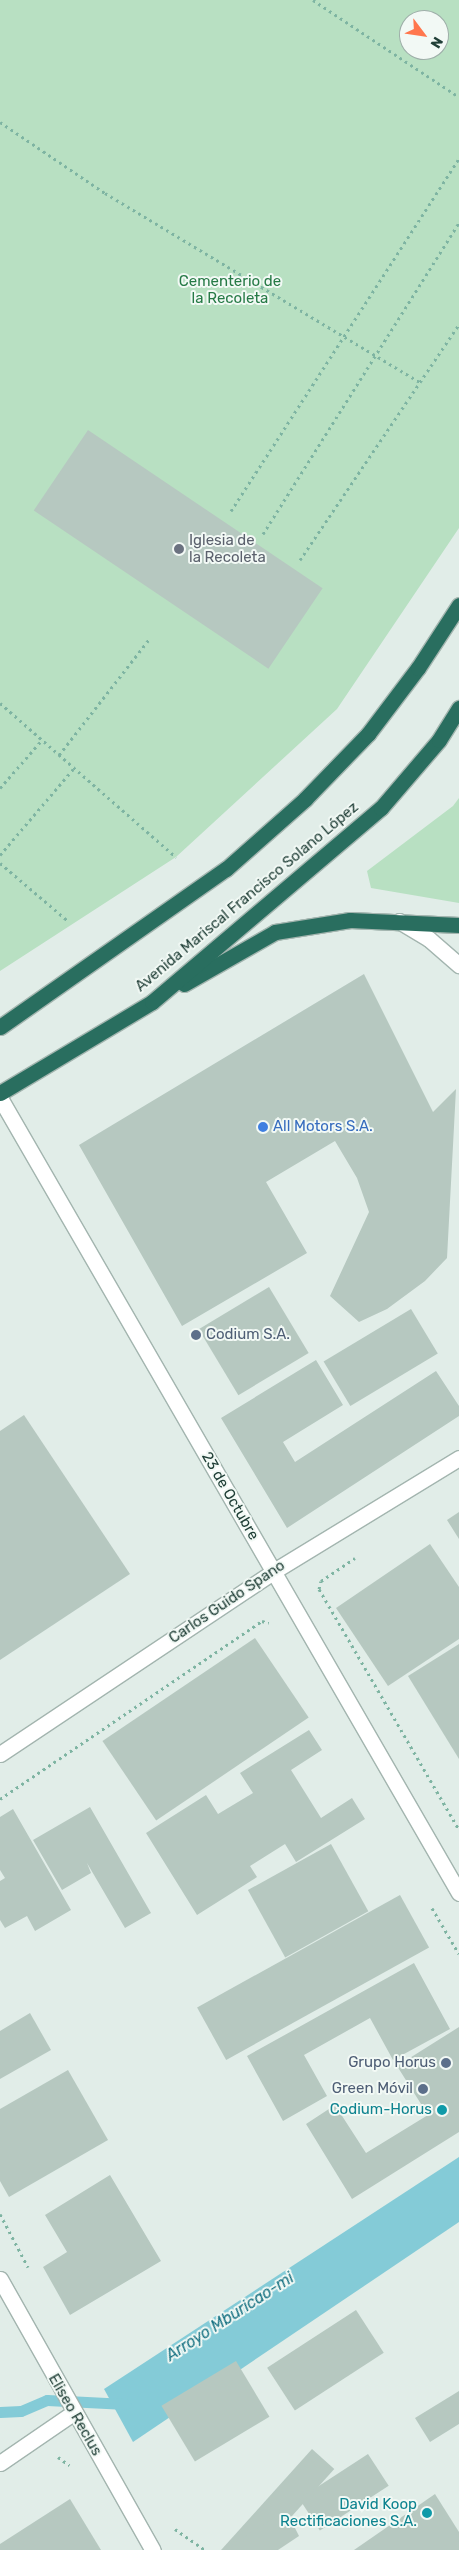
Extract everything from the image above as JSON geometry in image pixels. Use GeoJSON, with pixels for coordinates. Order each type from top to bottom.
{"type":"FeatureCollection","features":[{"type":"Feature","properties":{"kind":"highway"},"geometry":{"type":"LineString","coordinates":[[0,1028],[226,869],[305,799],[368,734],[418,668],[459,605]]}},
{"type":"Feature","properties":{"kind":"highway","name":"Avenida Mariscal Francisco Solano López"},"geometry":{"type":"LineString","coordinates":[[0,1094],[152,1002],[381,808],[439,740],[459,708]]}},
{"type":"Feature","properties":{"kind":"highway"},"geometry":{"type":"LineString","coordinates":[[152,1002],[275,932],[350,920],[398,920],[459,925]]}},
{"type":"Feature","properties":{"kind":"street"},"geometry":{"type":"LineString","coordinates":[[398,920],[429,939],[459,965]]}},
{"type":"Feature","properties":{"kind":"street","name":"23 de Octubre"},"geometry":{"type":"LineString","coordinates":[[0,1098],[459,1893]]}},
{"type":"Feature","properties":{"kind":"street","name":"Carlos Guido Spano"},"geometry":{"type":"LineString","coordinates":[[0,1754],[274,1571],[459,1458]]}},
{"type":"Feature","properties":{"kind":"street","name":"Eliseo Reclus"},"geometry":{"type":"LineString","coordinates":[[0,2279],[72,2410],[153,2550]]}},
{"type":"Feature","properties":{"kind":"street"},"geometry":{"type":"LineString","coordinates":[[1,2462],[72,2410]]}},
{"type":"Feature","properties":{"kind":"path"},"geometry":{"type":"LineString","coordinates":[[314,0],[459,97]]}},
{"type":"Feature","properties":{"kind":"path"},"geometry":{"type":"LineString","coordinates":[[0,122],[105,193],[421,383]]}},
{"type":"Feature","properties":{"kind":"path"},"geometry":{"type":"LineString","coordinates":[[231,511],[459,158]]}},
{"type":"Feature","properties":{"kind":"path"},"geometry":{"type":"LineString","coordinates":[[263,534],[459,223]]}},
{"type":"Feature","properties":{"kind":"path"},"geometry":{"type":"LineString","coordinates":[[300,560],[459,324]]}},
{"type":"Feature","properties":{"kind":"path"},"geometry":{"type":"LineString","coordinates":[[59,755],[150,638]]}},
{"type":"Feature","properties":{"kind":"path"},"geometry":{"type":"LineString","coordinates":[[0,703],[176,858]]}},
{"type":"Feature","properties":{"kind":"path"},"geometry":{"type":"LineString","coordinates":[[0,788],[42,740]]}},
{"type":"Feature","properties":{"kind":"path"},"geometry":{"type":"LineString","coordinates":[[0,855],[74,768]]}},
{"type":"Feature","properties":{"kind":"path"},"geometry":{"type":"LineString","coordinates":[[0,863],[66,920]]}},
{"type":"Feature","properties":{"kind":"path"},"geometry":{"type":"LineString","coordinates":[[319,1588],[459,1830]]}},
{"type":"Feature","properties":{"kind":"path"},"geometry":{"type":"LineString","coordinates":[[0,1799],[262,1620]]}},
{"type":"Feature","properties":{"kind":"path","name":"Eliseo Reclus"},"geometry":{"type":"LineString","coordinates":[[58,2457],[67,2461],[71,2468]]}},
{"type":"Feature","properties":{"kind":"green space","name":"Cementerio de la Recoleta"},"geometry":{"type":"Polygon","coordinates":[[[0,0],[459,0],[459,528],[337,709],[176,857],[0,971],[0,0]]]}},
{"type":"Feature","properties":{"kind":"green space"},"geometry":{"type":"Polygon","coordinates":[[[459,798],[459,903],[371,888],[367,871],[453,806],[459,798]]]}},
{"type":"Feature","properties":{"kind":"water"},"geometry":{"type":"Polygon","coordinates":[[[459,2157],[459,2222],[133,2442],[104,2389],[459,2157]]]}},
{"type":"Feature","properties":{"kind":"building","name":"Iglesia de la Recoleta"},"geometry":{"type":"Polygon","coordinates":[[[88,430],[323,588],[268,669],[34,510],[88,430]]]}},
{"type":"Feature","properties":{"kind":"building","name":"All Motors S.A."},"geometry":{"type":"Polygon","coordinates":[[[364,974],[433,1112],[456,1089],[447,1258],[425,1281],[387,1309],[359,1322],[330,1296],[369,1212],[357,1178],[335,1141],[266,1182],[307,1253],[182,1326],[79,1145],[364,974]]]}},
{"type":"Feature","properties":{"kind":"building"},"geometry":{"type":"Polygon","coordinates":[[[269,1287],[309,1353],[238,1395],[199,1329],[269,1287]]]}},
{"type":"Feature","properties":{"kind":"building"},"geometry":{"type":"Polygon","coordinates":[[[411,1309],[438,1354],[350,1406],[324,1362],[411,1309]]]}},
{"type":"Feature","properties":{"kind":"building"},"geometry":{"type":"Polygon","coordinates":[[[316,1360],[343,1405],[283,1442],[295,1462],[436,1371],[459,1406],[459,1416],[287,1528],[221,1418],[316,1360]]]}},
{"type":"Feature","properties":{"kind":"building"},"geometry":{"type":"Polygon","coordinates":[[[24,1415],[130,1574],[0,1660],[0,1431],[24,1415]]]}},
{"type":"Feature","properties":{"kind":"building"},"geometry":{"type":"Polygon","coordinates":[[[459,1512],[459,1539],[447,1520],[459,1512]]]}},
{"type":"Feature","properties":{"kind":"building"},"geometry":{"type":"Polygon","coordinates":[[[430,1544],[459,1587],[459,1639],[388,1686],[336,1608],[430,1544]]]}},
{"type":"Feature","properties":{"kind":"building"},"geometry":{"type":"Polygon","coordinates":[[[255,1638],[309,1718],[156,1820],[102,1741],[255,1638]]]}},
{"type":"Feature","properties":{"kind":"building"},"geometry":{"type":"Polygon","coordinates":[[[459,1644],[459,1759],[408,1676],[459,1644]]]}},
{"type":"Feature","properties":{"kind":"building"},"geometry":{"type":"Polygon","coordinates":[[[309,1730],[322,1750],[291,1770],[321,1818],[352,1798],[365,1819],[296,1862],[285,1844],[250,1866],[257,1877],[197,1915],[146,1833],[206,1795],[218,1814],[253,1793],[240,1773],[309,1730]]]}},
{"type":"Feature","properties":{"kind":"building"},"geometry":{"type":"Polygon","coordinates":[[[90,1807],[151,1913],[125,1928],[87,1863],[91,1873],[62,1890],[33,1840],[90,1807]]]}},
{"type":"Feature","properties":{"kind":"building"},"geometry":{"type":"Polygon","coordinates":[[[13,1809],[71,1910],[35,1931],[27,1916],[5,1928],[0,1920],[0,1881],[5,1878],[0,1870],[0,1817],[13,1809]]]}},
{"type":"Feature","properties":{"kind":"building"},"geometry":{"type":"Polygon","coordinates":[[[331,1844],[368,1911],[285,1957],[248,1890],[331,1844]]]}},
{"type":"Feature","properties":{"kind":"building"},"geometry":{"type":"Polygon","coordinates":[[[400,1895],[429,1947],[226,2060],[197,2007],[400,1895]]]}},
{"type":"Feature","properties":{"kind":"building"},"geometry":{"type":"Polygon","coordinates":[[[414,1963],[450,2029],[393,2060],[370,2018],[304,2055],[327,2096],[283,2121],[247,2056],[414,1963]]]}},
{"type":"Feature","properties":{"kind":"building"},"geometry":{"type":"Polygon","coordinates":[[[30,2013],[51,2050],[0,2079],[0,2031],[30,2013]]]}},
{"type":"Feature","properties":{"kind":"building","name":"Codium-Horus"},"geometry":{"type":"Polygon","coordinates":[[[459,2027],[459,2132],[352,2199],[306,2124],[335,2105],[366,2153],[428,2115],[397,2066],[459,2027]]]}},
{"type":"Feature","properties":{"kind":"building"},"geometry":{"type":"Polygon","coordinates":[[[68,2070],[108,2140],[9,2197],[0,2181],[0,2109],[68,2070]]]}},
{"type":"Feature","properties":{"kind":"building"},"geometry":{"type":"Polygon","coordinates":[[[110,2175],[161,2261],[70,2315],[43,2267],[67,2252],[45,2215],[110,2175]]]}},
{"type":"Feature","properties":{"kind":"building"},"geometry":{"type":"Polygon","coordinates":[[[356,2310],[384,2353],[295,2411],[267,2368],[356,2310]]]}},
{"type":"Feature","properties":{"kind":"building"},"geometry":{"type":"Polygon","coordinates":[[[236,2361],[269,2417],[195,2462],[161,2406],[236,2361]]]}},
{"type":"Feature","properties":{"kind":"building"},"geometry":{"type":"Polygon","coordinates":[[[459,2391],[459,2424],[430,2442],[415,2418],[459,2391]]]}},
{"type":"Feature","properties":{"kind":"building"},"geometry":{"type":"Polygon","coordinates":[[[312,2449],[334,2469],[261,2550],[221,2550],[312,2449]]]}},
{"type":"Feature","properties":{"kind":"building"},"geometry":{"type":"Polygon","coordinates":[[[368,2454],[389,2486],[320,2531],[299,2499],[368,2454]]]}},
{"type":"Feature","properties":{"kind":"building","name":"David Koop Rectificaciones S.A."},"geometry":{"type":"Polygon","coordinates":[[[435,2494],[459,2532],[459,2550],[354,2550],[435,2494]]]}},
{"type":"Feature","properties":{"kind":"building"},"geometry":{"type":"Polygon","coordinates":[[[70,2499],[101,2550],[0,2550],[0,2544],[70,2499]]]}},
{"type":"Feature","properties":{"kind":"building"},"geometry":{"type":"Polygon","coordinates":[[[286,2510],[299,2536],[278,2550],[224,2550],[286,2510]]]}},
{"type":"Feature","properties":{"kind":"waterway","name":"Arroyo Mburicao-mi"},"geometry":{"type":"LineString","coordinates":[[0,2412],[21,2411],[47,2400],[126,2404]]}},
{"type":"Feature","properties":{"kind":"place","name":"Iglesia de la Recoleta"},"geometry":{"type":"Point","coordinates":[179,549]}},
{"type":"Feature","properties":{"kind":"place","name":"All Motors S.A."},"geometry":{"type":"Point","coordinates":[263,1127]}},
{"type":"Feature","properties":{"kind":"place","name":"Codium S.A."},"geometry":{"type":"Point","coordinates":[196,1335]}},
{"type":"Feature","properties":{"kind":"place","name":"Grupo Horus"},"geometry":{"type":"Point","coordinates":[446,2063]}},
{"type":"Feature","properties":{"kind":"place","name":"Green Móvil"},"geometry":{"type":"Point","coordinates":[423,2089]}},
{"type":"Feature","properties":{"kind":"place","name":"Codium-Horus"},"geometry":{"type":"Point","coordinates":[442,2110]}},
{"type":"Feature","properties":{"kind":"place","name":"David Koop Rectificaciones S.A."},"geometry":{"type":"Point","coordinates":[427,2513]}}]}
